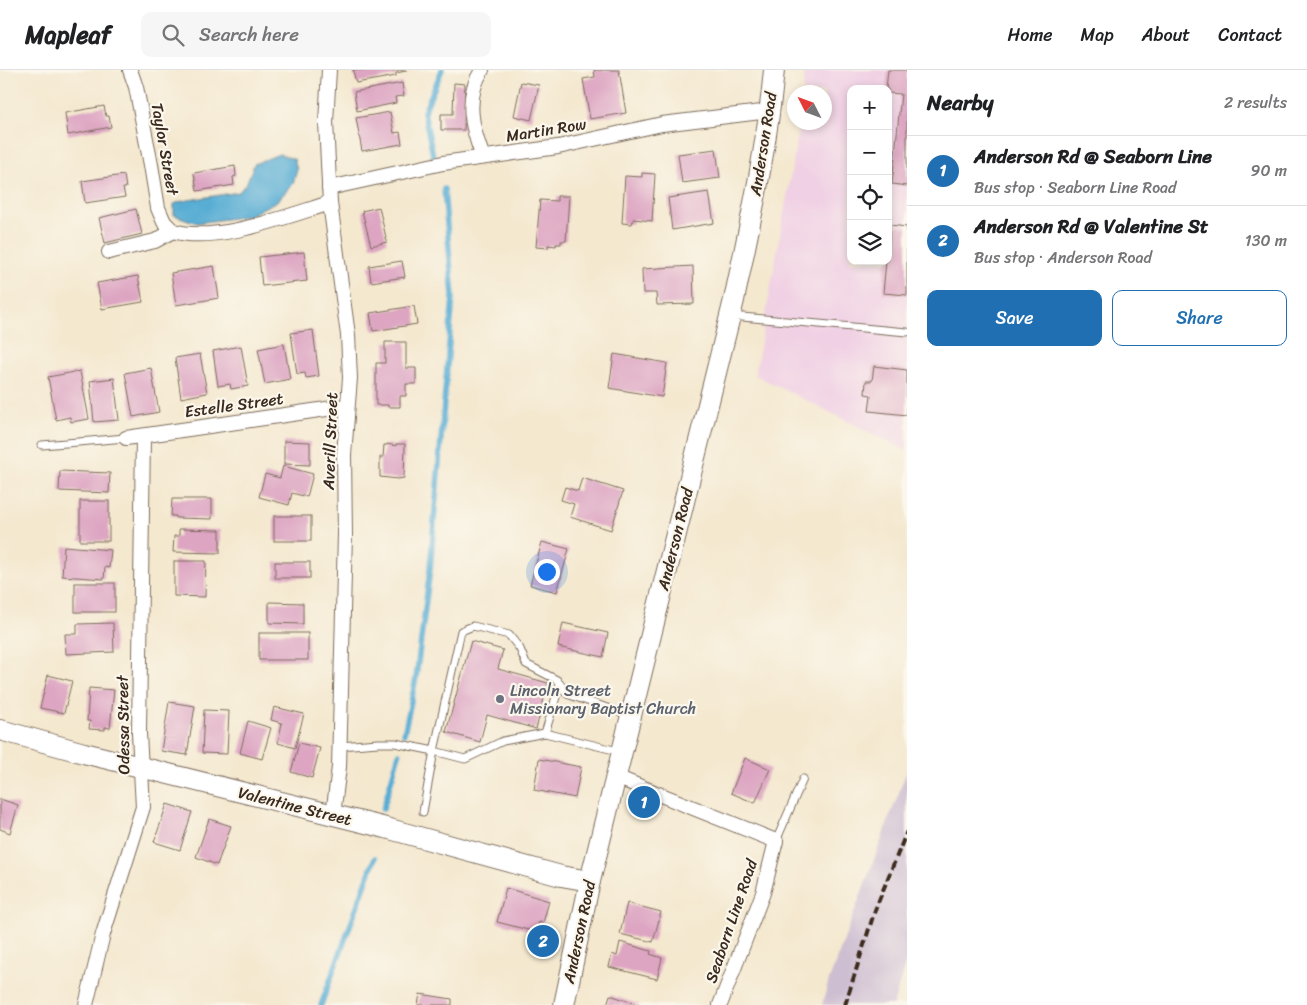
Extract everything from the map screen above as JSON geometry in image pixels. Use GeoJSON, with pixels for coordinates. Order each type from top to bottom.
{"type":"FeatureCollection","features":[{"type":"Feature","properties":{"kind":"main road","name":"Anderson Road"},"geometry":{"type":"LineString","coordinates":[[564,1005],[590,881],[730,316],[753,211],[770,111],[774,70]]}},
{"type":"Feature","properties":{"kind":"main road","name":"Valentine Street"},"geometry":{"type":"LineString","coordinates":[[0,730],[333,815],[561,876],[590,881]]}},
{"type":"Feature","properties":{"kind":"street","name":"Taylor Street"},"geometry":{"type":"LineString","coordinates":[[130,70],[136,87],[150,155],[158,208],[164,222],[173,231]]}},
{"type":"Feature","properties":{"kind":"street","name":"Averill Street"},"geometry":{"type":"LineString","coordinates":[[329,70],[326,122],[330,203],[348,335],[350,378],[344,456],[345,534],[340,746],[333,815]]}},
{"type":"Feature","properties":{"kind":"street"},"geometry":{"type":"LineString","coordinates":[[482,70],[472,94],[471,117],[475,136],[483,157]]}},
{"type":"Feature","properties":{"kind":"street","name":"Martin Row"},"geometry":{"type":"LineString","coordinates":[[329,188],[443,163],[558,147],[662,124],[770,111]]}},
{"type":"Feature","properties":{"kind":"street"},"geometry":{"type":"LineString","coordinates":[[108,252],[155,240],[173,231],[195,235],[213,234],[265,223],[330,203]]}},
{"type":"Feature","properties":{"kind":"street","name":"Estelle Street"},"geometry":{"type":"LineString","coordinates":[[126,438],[347,406]]}},
{"type":"Feature","properties":{"kind":"street","name":"Odessa Street"},"geometry":{"type":"LineString","coordinates":[[86,1005],[103,934],[143,807],[139,733],[143,436]]}},
{"type":"Feature","properties":{"kind":"street"},"geometry":{"type":"LineString","coordinates":[[616,777],[776,841]]}},
{"type":"Feature","properties":{"kind":"street","name":"Seaborn Line Road"},"geometry":{"type":"LineString","coordinates":[[720,1005],[763,894],[776,841]]}},
{"type":"Feature","properties":{"kind":"lane"},"geometry":{"type":"LineString","coordinates":[[730,316],[907,332]]}},
{"type":"Feature","properties":{"kind":"lane"},"geometry":{"type":"LineString","coordinates":[[42,445],[126,438]]}},
{"type":"Feature","properties":{"kind":"lane"},"geometry":{"type":"LineString","coordinates":[[423,812],[434,751],[461,631],[472,626],[509,635],[520,649],[526,664],[558,680],[567,694],[631,717]]}},
{"type":"Feature","properties":{"kind":"lane"},"geometry":{"type":"LineString","coordinates":[[545,733],[560,684]]}},
{"type":"Feature","properties":{"kind":"lane"},"geometry":{"type":"LineString","coordinates":[[340,746],[395,743],[465,759],[503,741],[545,733],[622,752]]}},
{"type":"Feature","properties":{"kind":"lane"},"geometry":{"type":"LineString","coordinates":[[776,841],[803,780]]}},
{"type":"Feature","properties":{"kind":"shaded area"},"geometry":{"type":"Polygon","coordinates":[[[805,70],[907,70],[907,451],[755,375],[799,130],[832,130],[832,85],[804,85],[805,70]]]}},
{"type":"Feature","properties":{"kind":"shaded area"},"geometry":{"type":"Polygon","coordinates":[[[907,771],[907,958],[893,1005],[822,1005],[829,980],[907,771]]]}},
{"type":"Feature","properties":{"kind":"water"},"geometry":{"type":"Polygon","coordinates":[[[279,154],[294,159],[297,170],[293,184],[277,201],[248,216],[197,223],[174,215],[174,204],[182,201],[239,192],[247,182],[254,164],[279,154]]]}},
{"type":"Feature","properties":{"kind":"building"},"geometry":{"type":"Polygon","coordinates":[[[353,70],[406,71],[396,73],[396,76],[356,83],[353,70]]]}},
{"type":"Feature","properties":{"kind":"building"},"geometry":{"type":"Polygon","coordinates":[[[594,70],[619,70],[626,113],[590,119],[583,79],[595,77],[594,70]]]}},
{"type":"Feature","properties":{"kind":"building"},"geometry":{"type":"Polygon","coordinates":[[[888,70],[907,70],[907,186],[892,184],[901,94],[892,93],[892,85],[886,85],[888,70]]]}},
{"type":"Feature","properties":{"kind":"building"},"geometry":{"type":"Polygon","coordinates":[[[521,82],[539,85],[531,120],[514,116],[521,82]]]}},
{"type":"Feature","properties":{"kind":"building"},"geometry":{"type":"Polygon","coordinates":[[[402,83],[404,96],[395,97],[396,103],[357,111],[354,92],[402,83]]]}},
{"type":"Feature","properties":{"kind":"building"},"geometry":{"type":"Polygon","coordinates":[[[454,83],[465,84],[464,130],[441,130],[441,114],[453,114],[454,83]]]}},
{"type":"Feature","properties":{"kind":"building"},"geometry":{"type":"Polygon","coordinates":[[[104,106],[106,116],[109,116],[111,127],[68,135],[65,113],[104,106]]]}},
{"type":"Feature","properties":{"kind":"building"},"geometry":{"type":"Polygon","coordinates":[[[390,112],[394,133],[400,132],[402,144],[362,151],[356,118],[390,112]]]}},
{"type":"Feature","properties":{"kind":"building"},"geometry":{"type":"Polygon","coordinates":[[[716,149],[720,178],[682,183],[678,154],[716,149]]]}},
{"type":"Feature","properties":{"kind":"building"},"geometry":{"type":"Polygon","coordinates":[[[235,166],[236,176],[233,177],[234,185],[197,191],[194,173],[235,166]]]}},
{"type":"Feature","properties":{"kind":"building"},"geometry":{"type":"Polygon","coordinates":[[[642,173],[655,174],[652,221],[633,219],[632,224],[622,223],[625,176],[642,177],[642,173]]]}},
{"type":"Feature","properties":{"kind":"building"},"geometry":{"type":"Polygon","coordinates":[[[124,175],[126,188],[123,188],[125,197],[85,203],[82,181],[124,175]]]}},
{"type":"Feature","properties":{"kind":"building"},"geometry":{"type":"Polygon","coordinates":[[[709,192],[714,223],[672,230],[668,198],[709,192]]]}},
{"type":"Feature","properties":{"kind":"building"},"geometry":{"type":"Polygon","coordinates":[[[557,196],[569,196],[566,241],[561,241],[561,244],[556,244],[556,246],[548,245],[548,248],[536,247],[540,200],[557,201],[557,196]]]}},
{"type":"Feature","properties":{"kind":"building"},"geometry":{"type":"Polygon","coordinates":[[[379,207],[387,242],[371,246],[362,211],[379,207]]]}},
{"type":"Feature","properties":{"kind":"building"},"geometry":{"type":"Polygon","coordinates":[[[136,209],[142,234],[105,243],[99,218],[136,209]]]}},
{"type":"Feature","properties":{"kind":"building"},"geometry":{"type":"Polygon","coordinates":[[[892,225],[907,227],[907,295],[883,293],[886,265],[892,265],[892,225]]]}},
{"type":"Feature","properties":{"kind":"building"},"geometry":{"type":"Polygon","coordinates":[[[304,252],[307,281],[262,286],[259,257],[304,252]]]}},
{"type":"Feature","properties":{"kind":"building"},"geometry":{"type":"Polygon","coordinates":[[[402,261],[405,277],[371,282],[369,266],[402,261]]]}},
{"type":"Feature","properties":{"kind":"building"},"geometry":{"type":"Polygon","coordinates":[[[214,266],[219,298],[176,305],[171,273],[214,266]]]}},
{"type":"Feature","properties":{"kind":"building"},"geometry":{"type":"Polygon","coordinates":[[[693,266],[694,304],[657,305],[656,293],[643,293],[642,269],[693,266]]]}},
{"type":"Feature","properties":{"kind":"building"},"geometry":{"type":"Polygon","coordinates":[[[138,276],[143,302],[102,309],[97,283],[138,276]]]}},
{"type":"Feature","properties":{"kind":"building"},"geometry":{"type":"Polygon","coordinates":[[[414,306],[417,324],[373,331],[370,313],[414,306]]]}},
{"type":"Feature","properties":{"kind":"building"},"geometry":{"type":"Polygon","coordinates":[[[313,330],[319,376],[306,378],[305,373],[297,374],[291,333],[313,330]]]}},
{"type":"Feature","properties":{"kind":"building"},"geometry":{"type":"Polygon","coordinates":[[[385,342],[406,342],[406,368],[416,368],[416,384],[406,384],[406,396],[400,396],[400,407],[376,405],[376,363],[385,363],[385,342]]]}},
{"type":"Feature","properties":{"kind":"building"},"geometry":{"type":"Polygon","coordinates":[[[284,344],[290,379],[265,384],[258,349],[284,344]]]}},
{"type":"Feature","properties":{"kind":"building"},"geometry":{"type":"Polygon","coordinates":[[[241,346],[248,386],[231,389],[230,384],[218,386],[213,351],[241,346]]]}},
{"type":"Feature","properties":{"kind":"building"},"geometry":{"type":"Polygon","coordinates":[[[200,354],[207,393],[181,398],[175,358],[200,354]]]}},
{"type":"Feature","properties":{"kind":"building"},"geometry":{"type":"Polygon","coordinates":[[[614,354],[667,363],[662,397],[609,388],[614,354]]]}},
{"type":"Feature","properties":{"kind":"building"},"geometry":{"type":"Polygon","coordinates":[[[874,366],[907,370],[907,415],[869,411],[871,395],[865,394],[866,381],[872,381],[874,366]]]}},
{"type":"Feature","properties":{"kind":"building"},"geometry":{"type":"Polygon","coordinates":[[[151,368],[159,412],[133,417],[125,373],[151,368]]]}},
{"type":"Feature","properties":{"kind":"building"},"geometry":{"type":"Polygon","coordinates":[[[80,371],[89,419],[71,422],[70,417],[56,420],[48,377],[80,371]]]}},
{"type":"Feature","properties":{"kind":"building"},"geometry":{"type":"Polygon","coordinates":[[[114,378],[119,420],[94,422],[90,381],[114,378]]]}},
{"type":"Feature","properties":{"kind":"building"},"geometry":{"type":"Polygon","coordinates":[[[284,441],[310,442],[310,465],[284,464],[284,441]]]}},
{"type":"Feature","properties":{"kind":"building"},"geometry":{"type":"Polygon","coordinates":[[[396,444],[405,444],[404,478],[380,477],[380,457],[383,457],[384,445],[396,446],[396,444]]]}},
{"type":"Feature","properties":{"kind":"building"},"geometry":{"type":"Polygon","coordinates":[[[283,466],[313,474],[307,497],[292,493],[289,505],[259,497],[265,474],[280,478],[283,466]]]}},
{"type":"Feature","properties":{"kind":"building"},"geometry":{"type":"Polygon","coordinates":[[[60,471],[110,473],[109,493],[59,491],[60,471]]]}},
{"type":"Feature","properties":{"kind":"building"},"geometry":{"type":"Polygon","coordinates":[[[582,478],[623,491],[611,530],[570,517],[574,504],[561,500],[565,487],[578,491],[582,478]]]}},
{"type":"Feature","properties":{"kind":"building"},"geometry":{"type":"Polygon","coordinates":[[[172,499],[212,499],[212,519],[176,518],[176,516],[171,516],[172,499]]]}},
{"type":"Feature","properties":{"kind":"building"},"geometry":{"type":"Polygon","coordinates":[[[80,501],[109,501],[109,541],[80,541],[80,501]]]}},
{"type":"Feature","properties":{"kind":"building"},"geometry":{"type":"Polygon","coordinates":[[[274,516],[311,516],[311,541],[274,541],[274,516]]]}},
{"type":"Feature","properties":{"kind":"building"},"geometry":{"type":"Polygon","coordinates":[[[179,529],[220,530],[220,553],[173,552],[174,536],[179,536],[179,529]]]}},
{"type":"Feature","properties":{"kind":"building"},"geometry":{"type":"Polygon","coordinates":[[[542,542],[569,549],[557,592],[530,585],[542,542]]]}},
{"type":"Feature","properties":{"kind":"building"},"geometry":{"type":"Polygon","coordinates":[[[64,546],[111,550],[109,568],[105,567],[104,579],[62,576],[64,546]]]}},
{"type":"Feature","properties":{"kind":"building"},"geometry":{"type":"Polygon","coordinates":[[[174,561],[206,561],[205,597],[174,596],[174,561]]]}},
{"type":"Feature","properties":{"kind":"building"},"geometry":{"type":"Polygon","coordinates":[[[275,562],[310,562],[310,578],[275,578],[275,562]]]}},
{"type":"Feature","properties":{"kind":"building"},"geometry":{"type":"Polygon","coordinates":[[[75,583],[115,583],[115,612],[75,612],[75,583]]]}},
{"type":"Feature","properties":{"kind":"building"},"geometry":{"type":"Polygon","coordinates":[[[269,602],[303,603],[303,624],[269,623],[269,602]]]}},
{"type":"Feature","properties":{"kind":"building"},"geometry":{"type":"Polygon","coordinates":[[[113,623],[114,652],[66,654],[65,634],[77,634],[77,624],[113,623]]]}},
{"type":"Feature","properties":{"kind":"building"},"geometry":{"type":"Polygon","coordinates":[[[563,623],[608,633],[603,657],[558,647],[563,623]]]}},
{"type":"Feature","properties":{"kind":"building"},"geometry":{"type":"Polygon","coordinates":[[[259,633],[308,633],[308,660],[259,660],[259,633]]]}},
{"type":"Feature","properties":{"kind":"building","name":"Lincoln Street Missionary Baptist Church"},"geometry":{"type":"Polygon","coordinates":[[[471,641],[503,650],[498,669],[548,683],[536,729],[487,715],[480,742],[446,732],[471,641]]]}},
{"type":"Feature","properties":{"kind":"building"},"geometry":{"type":"Polygon","coordinates":[[[48,675],[72,681],[64,713],[40,708],[48,675]]]}},
{"type":"Feature","properties":{"kind":"building"},"geometry":{"type":"Polygon","coordinates":[[[89,688],[114,690],[110,728],[105,727],[105,730],[89,729],[90,721],[87,721],[89,688]]]}},
{"type":"Feature","properties":{"kind":"building"},"geometry":{"type":"Polygon","coordinates":[[[169,702],[195,706],[187,755],[161,751],[169,702]]]}},
{"type":"Feature","properties":{"kind":"building"},"geometry":{"type":"Polygon","coordinates":[[[274,707],[304,714],[295,748],[278,743],[282,723],[271,720],[274,707]]]}},
{"type":"Feature","properties":{"kind":"building"},"geometry":{"type":"Polygon","coordinates":[[[204,710],[229,711],[227,754],[202,753],[204,710]]]}},
{"type":"Feature","properties":{"kind":"building"},"geometry":{"type":"Polygon","coordinates":[[[248,721],[271,728],[262,759],[240,753],[248,721]]]}},
{"type":"Feature","properties":{"kind":"building"},"geometry":{"type":"Polygon","coordinates":[[[299,743],[320,748],[312,778],[291,772],[299,743]]]}},
{"type":"Feature","properties":{"kind":"building"},"geometry":{"type":"Polygon","coordinates":[[[745,758],[770,769],[755,803],[731,793],[745,758]]]}},
{"type":"Feature","properties":{"kind":"building"},"geometry":{"type":"Polygon","coordinates":[[[539,759],[581,767],[575,798],[534,790],[539,759]]]}},
{"type":"Feature","properties":{"kind":"building"},"geometry":{"type":"Polygon","coordinates":[[[0,799],[18,805],[10,833],[0,829],[0,799]]]}},
{"type":"Feature","properties":{"kind":"building"},"geometry":{"type":"Polygon","coordinates":[[[167,804],[192,812],[180,850],[154,842],[167,804]]]}},
{"type":"Feature","properties":{"kind":"building"},"geometry":{"type":"Polygon","coordinates":[[[209,819],[231,826],[217,865],[196,857],[209,819]]]}},
{"type":"Feature","properties":{"kind":"building"},"geometry":{"type":"Polygon","coordinates":[[[506,888],[549,901],[543,923],[539,922],[536,932],[497,922],[506,888]]]}},
{"type":"Feature","properties":{"kind":"building"},"geometry":{"type":"Polygon","coordinates":[[[627,903],[661,912],[653,942],[620,934],[627,903]]]}},
{"type":"Feature","properties":{"kind":"building"},"geometry":{"type":"Polygon","coordinates":[[[620,942],[651,951],[650,954],[662,958],[657,979],[609,967],[612,954],[617,956],[620,942]]]}},
{"type":"Feature","properties":{"kind":"building"},"geometry":{"type":"Polygon","coordinates":[[[420,994],[452,999],[452,1005],[418,1005],[420,994]]]}},
{"type":"Feature","properties":{"kind":"building"},"geometry":{"type":"Polygon","coordinates":[[[610,995],[640,1005],[607,1005],[610,995]]]}},
{"type":"Feature","properties":{"kind":"waterway"},"geometry":{"type":"LineString","coordinates":[[433,155],[424,112],[442,70]]}},
{"type":"Feature","properties":{"kind":"waterway"},"geometry":{"type":"LineString","coordinates":[[404,734],[416,678],[430,570],[453,296],[444,189]]}},
{"type":"Feature","properties":{"kind":"waterway"},"geometry":{"type":"LineString","coordinates":[[383,809],[399,754]]}},
{"type":"Feature","properties":{"kind":"waterway"},"geometry":{"type":"LineString","coordinates":[[321,1005],[375,858]]}},
{"type":"Feature","properties":{"kind":"railway"},"geometry":{"type":"LineString","coordinates":[[845,1005],[875,910],[907,831]]}},
{"type":"Feature","properties":{"kind":"place","name":"Lincoln Street Missionary Baptist Church"},"geometry":{"type":"Point","coordinates":[500,699]}},
{"type":"Feature","properties":{"kind":"place","name":"Anderson Rd @ Seaborn Line"},"geometry":{"type":"Point","coordinates":[644,802]}},
{"type":"Feature","properties":{"kind":"place","name":"Anderson Rd @ Valentine St"},"geometry":{"type":"Point","coordinates":[543,941]}}]}
